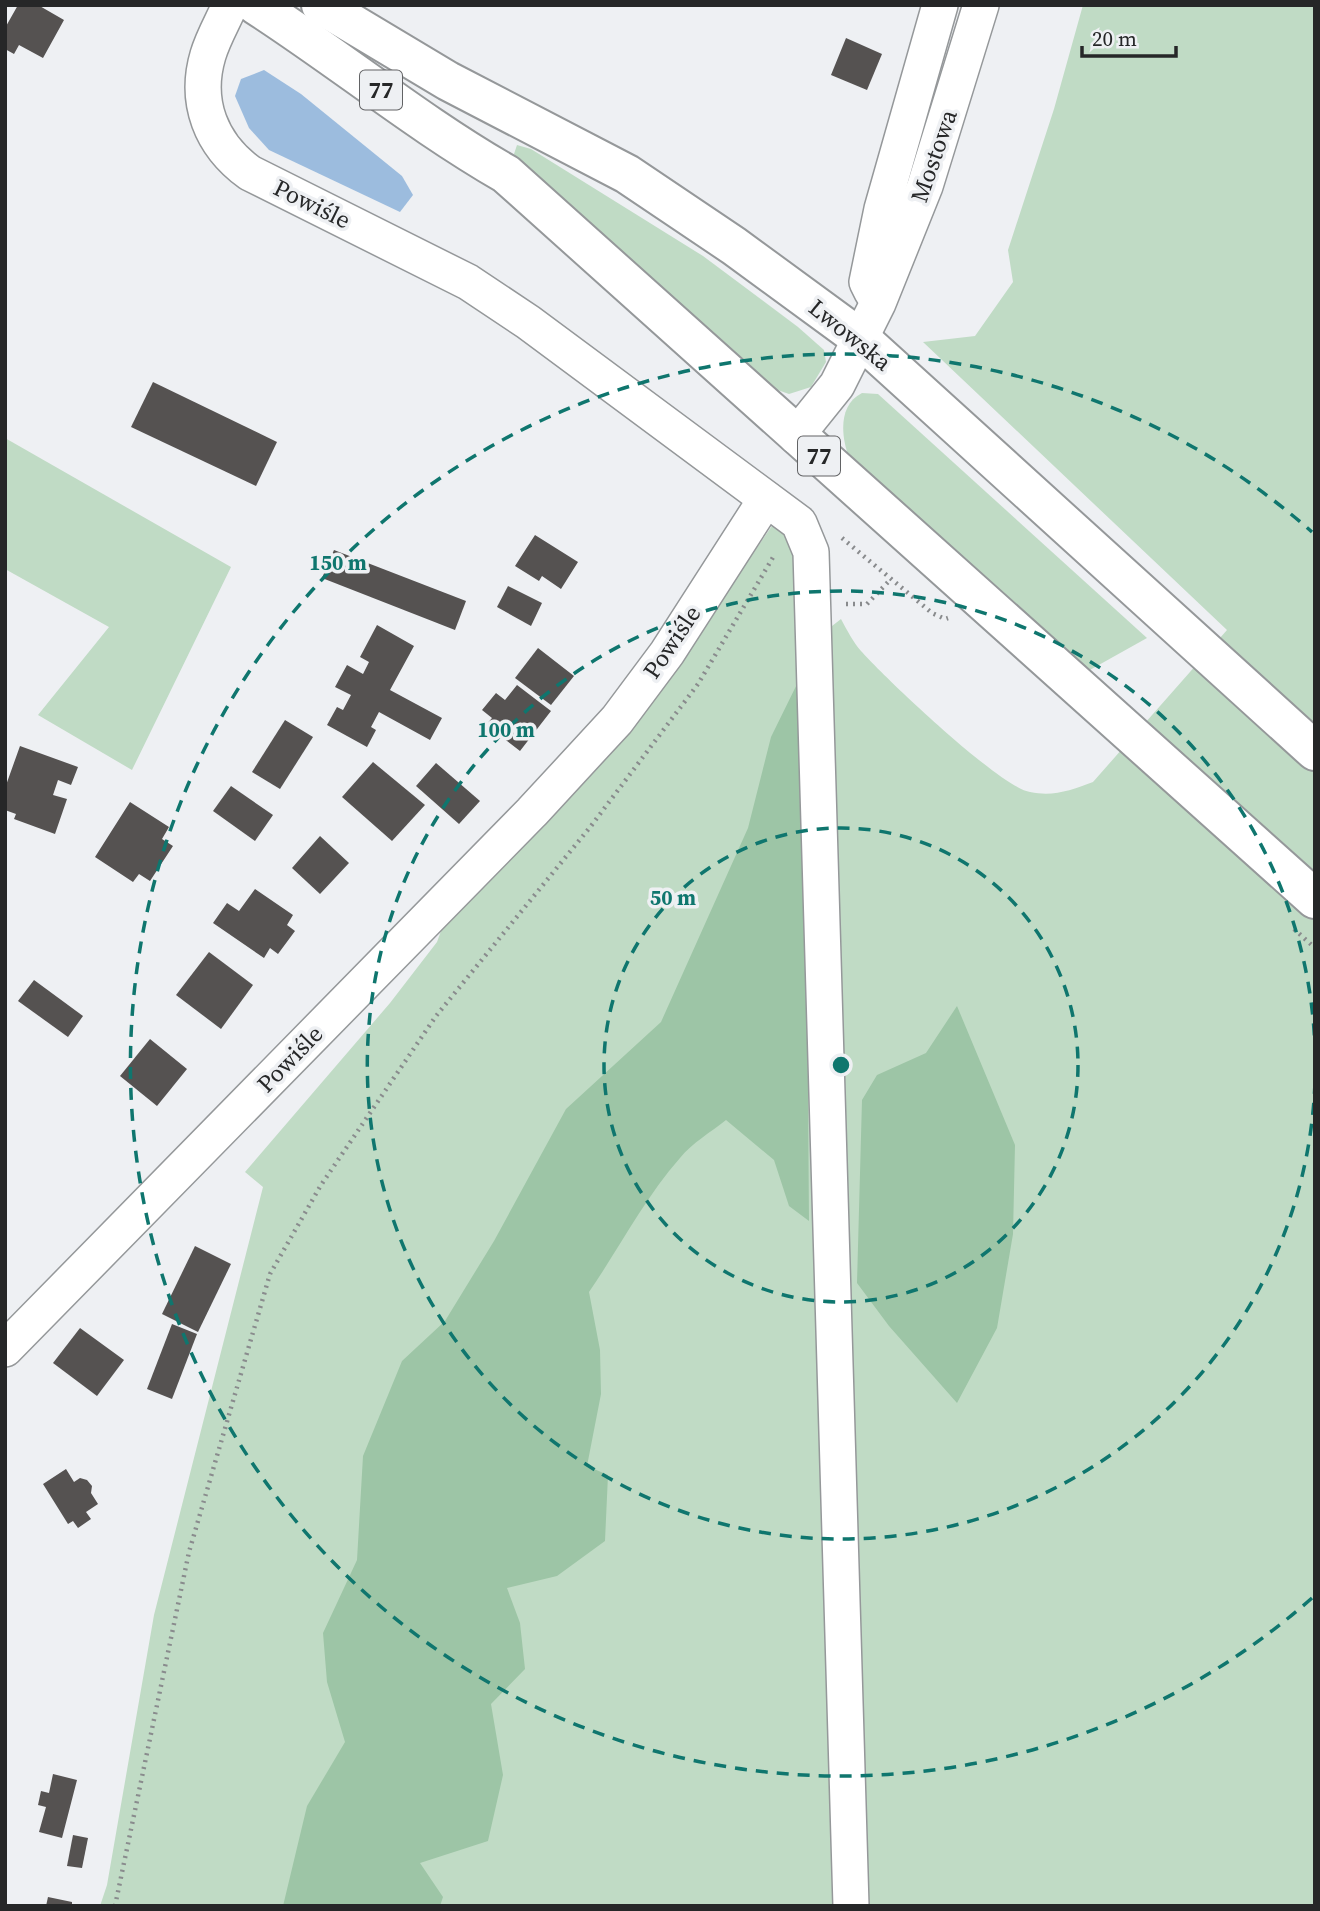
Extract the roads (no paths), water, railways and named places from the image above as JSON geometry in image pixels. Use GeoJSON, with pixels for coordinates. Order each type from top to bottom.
{"type":"FeatureCollection","features":[{"type":"Feature","properties":{"kind":"main road","name":"Lwowska"},"geometry":{"type":"LineString","coordinates":[[256,5],[316,44],[461,148],[506,174],[1315,899]]}},
{"type":"Feature","properties":{"kind":"main road","name":"Lwowska"},"geometry":{"type":"LineString","coordinates":[[321,5],[448,81],[627,174],[734,246],[861,339],[1315,751]]}},
{"type":"Feature","properties":{"kind":"main road","name":"Lwowska"},"geometry":{"type":"LineString","coordinates":[[448,81],[482,124],[506,174]]}},
{"type":"Feature","properties":{"kind":"street","name":"Powiśle"},"geometry":{"type":"LineString","coordinates":[[5,1349],[522,822],[617,720],[667,653],[766,499],[528,322],[468,282],[250,173],[237,164],[214,135],[203,99],[209,51],[230,5]]}},
{"type":"Feature","properties":{"kind":"street","name":"Mostowa"},"geometry":{"type":"LineString","coordinates":[[878,303],[867,282],[880,221],[940,5]]}},
{"type":"Feature","properties":{"kind":"street","name":"Mostowa"},"geometry":{"type":"LineString","coordinates":[[796,436],[837,385],[878,303],[925,186],[981,5]]}},
{"type":"Feature","properties":{"kind":"street"},"geometry":{"type":"LineString","coordinates":[[766,499],[799,523],[811,552],[850,1906]]}},
{"type":"Feature","properties":{"kind":"water"},"geometry":{"type":"Polygon","coordinates":[[[264,70],[301,94],[402,176],[413,195],[400,212],[269,150],[249,128],[235,96],[241,79],[264,70]]]}}]}
